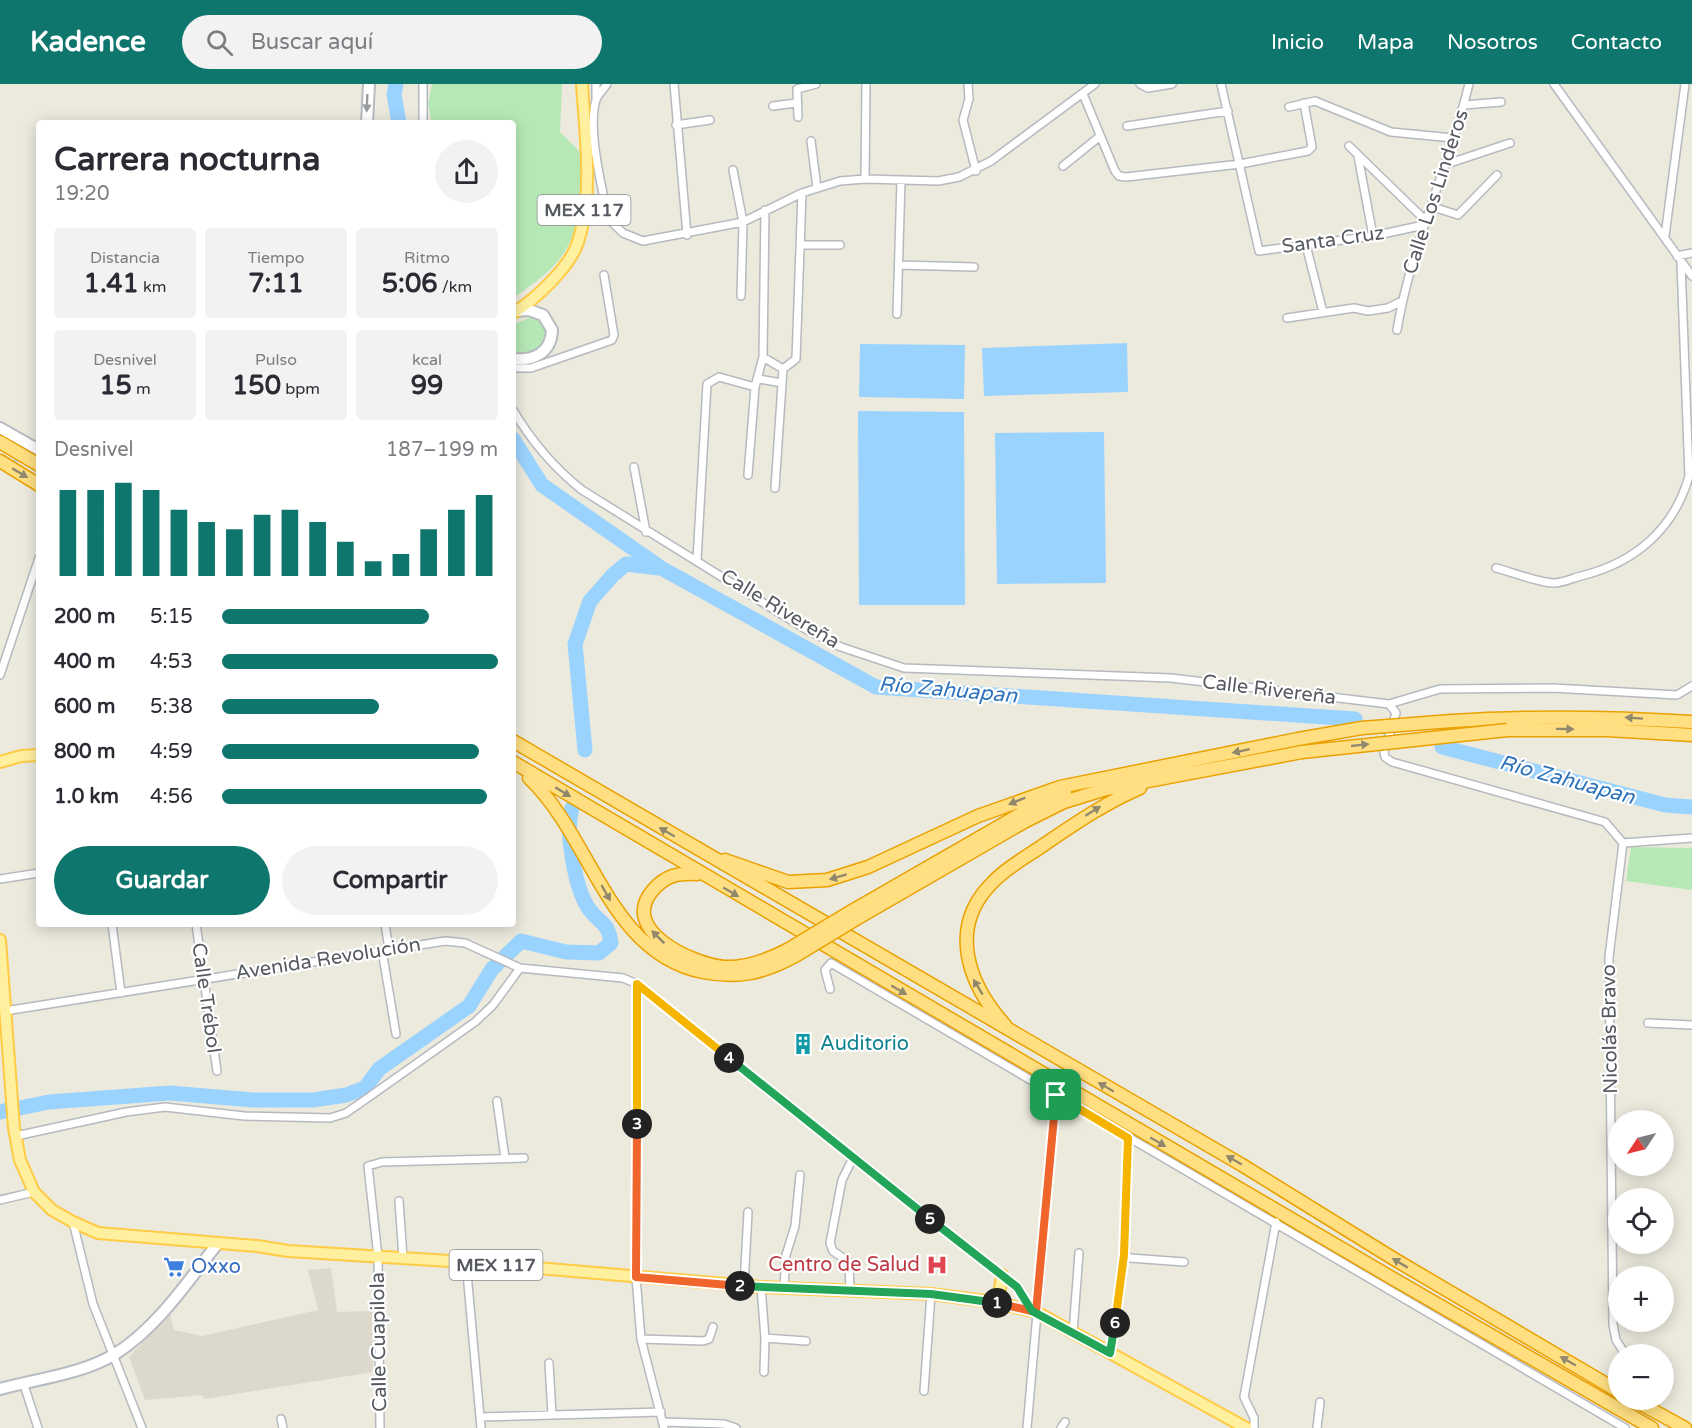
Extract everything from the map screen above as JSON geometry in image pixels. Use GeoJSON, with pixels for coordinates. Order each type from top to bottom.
{"type":"FeatureCollection","features":[{"type":"Feature","properties":{"kind":"highway"},"geometry":{"type":"LineString","coordinates":[[0,442],[36,463]]}},
{"type":"Feature","properties":{"kind":"highway"},"geometry":{"type":"LineString","coordinates":[[0,461],[36,483]]}},
{"type":"Feature","properties":{"kind":"highway"},"geometry":{"type":"LineString","coordinates":[[718,861],[732,861],[788,882],[827,880],[868,867],[1027,797],[1094,781],[1362,728],[1563,717],[1692,722]]}},
{"type":"Feature","properties":{"kind":"highway"},"geometry":{"type":"LineString","coordinates":[[854,915],[1064,802],[1106,789],[1302,752],[1507,730],[1607,730],[1692,735]]}},
{"type":"Feature","properties":{"kind":"highway"},"geometry":{"type":"LineString","coordinates":[[516,743],[1013,1034],[1242,1165],[1394,1259],[1608,1384]]}},
{"type":"Feature","properties":{"kind":"highway"},"geometry":{"type":"LineString","coordinates":[[516,765],[1652,1428]]}},
{"type":"Feature","properties":{"kind":"highway"},"geometry":{"type":"LineString","coordinates":[[516,766],[548,796],[614,907],[644,941],[669,961],[726,977],[756,974],[1029,809],[1094,781]]}},
{"type":"Feature","properties":{"kind":"highway"},"geometry":{"type":"LineString","coordinates":[[1013,1034],[992,1011],[972,978],[967,958],[968,928],[977,902],[993,881],[1087,815],[1111,800],[1169,776]]}},
{"type":"Feature","properties":{"kind":"highway"},"geometry":{"type":"LineString","coordinates":[[701,874],[675,873],[659,882],[646,897],[644,915],[653,934],[674,952],[690,959],[725,967],[792,953]]}},
{"type":"Feature","properties":{"kind":"highway"},"geometry":{"type":"LineString","coordinates":[[1652,1410],[1685,1428]]}},
{"type":"Feature","properties":{"kind":"main road"},"geometry":{"type":"LineString","coordinates":[[368,120],[366,103],[369,84]]}},
{"type":"Feature","properties":{"kind":"main road","name":"MEX 117"},"geometry":{"type":"LineString","coordinates":[[516,311],[539,294],[560,270],[578,243],[586,197],[582,84]]}},
{"type":"Feature","properties":{"kind":"main road"},"geometry":{"type":"LineString","coordinates":[[516,312],[529,310],[543,315],[552,330],[552,340],[541,354],[532,358],[516,359]]}},
{"type":"Feature","properties":{"kind":"main road"},"geometry":{"type":"LineString","coordinates":[[0,428],[36,448]]}},
{"type":"Feature","properties":{"kind":"main road"},"geometry":{"type":"LineString","coordinates":[[21,756],[36,748]]}},
{"type":"Feature","properties":{"kind":"main road"},"geometry":{"type":"LineString","coordinates":[[0,762],[21,756],[36,755]]}},
{"type":"Feature","properties":{"kind":"main road","name":"MEX 117"},"geometry":{"type":"LineString","coordinates":[[0,940],[15,1132],[20,1160],[34,1192],[52,1210],[99,1233],[288,1251],[466,1262],[744,1286],[931,1294],[994,1302],[1034,1311],[1246,1428]]}},
{"type":"Feature","properties":{"kind":"main road"},"geometry":{"type":"LineString","coordinates":[[1,1386],[77,1369],[114,1355],[135,1339],[180,1293],[218,1243]]}},
{"type":"Feature","properties":{"kind":"main road"},"geometry":{"type":"LineString","coordinates":[[994,1302],[999,1296],[1002,1275]]}},
{"type":"Feature","properties":{"kind":"street"},"geometry":{"type":"LineString","coordinates":[[423,84],[423,120]]}},
{"type":"Feature","properties":{"kind":"street"},"geometry":{"type":"LineString","coordinates":[[596,84],[594,129],[598,172],[608,219]]}},
{"type":"Feature","properties":{"kind":"street"},"geometry":{"type":"LineString","coordinates":[[596,99],[607,84]]}},
{"type":"Feature","properties":{"kind":"street"},"geometry":{"type":"LineString","coordinates":[[674,84],[687,235]]}},
{"type":"Feature","properties":{"kind":"street"},"geometry":{"type":"LineString","coordinates":[[798,117],[797,88],[816,84]]}},
{"type":"Feature","properties":{"kind":"street"},"geometry":{"type":"LineString","coordinates":[[865,179],[866,84]]}},
{"type":"Feature","properties":{"kind":"street"},"geometry":{"type":"LineString","coordinates":[[968,84],[969,99],[963,120],[976,171]]}},
{"type":"Feature","properties":{"kind":"street"},"geometry":{"type":"LineString","coordinates":[[586,197],[623,234],[643,241],[687,235],[743,222],[801,193],[840,181],[865,179],[938,181],[976,171],[1095,84]]}},
{"type":"Feature","properties":{"kind":"street"},"geometry":{"type":"LineString","coordinates":[[1140,84],[1148,88],[1172,84]]}},
{"type":"Feature","properties":{"kind":"street"},"geometry":{"type":"LineString","coordinates":[[1221,84],[1240,164]]}},
{"type":"Feature","properties":{"kind":"street","name":"Calle Los Linderos"},"geometry":{"type":"LineString","coordinates":[[1397,330],[1402,301],[1425,222],[1469,84]]}},
{"type":"Feature","properties":{"kind":"street"},"geometry":{"type":"LineString","coordinates":[[1554,84],[1692,276]]}},
{"type":"Feature","properties":{"kind":"street"},"geometry":{"type":"LineString","coordinates":[[1665,236],[1685,84]]}},
{"type":"Feature","properties":{"kind":"street"},"geometry":{"type":"LineString","coordinates":[[1083,94],[1099,137],[1119,176],[1240,164],[1311,149],[1304,103]]}},
{"type":"Feature","properties":{"kind":"street"},"geometry":{"type":"LineString","coordinates":[[1289,107],[1315,101],[1391,132],[1453,138]]}},
{"type":"Feature","properties":{"kind":"street"},"geometry":{"type":"LineString","coordinates":[[1464,105],[1502,102]]}},
{"type":"Feature","properties":{"kind":"street"},"geometry":{"type":"LineString","coordinates":[[773,106],[796,103]]}},
{"type":"Feature","properties":{"kind":"street"},"geometry":{"type":"LineString","coordinates":[[1127,126],[1228,111]]}},
{"type":"Feature","properties":{"kind":"street"},"geometry":{"type":"LineString","coordinates":[[676,125],[710,120]]}},
{"type":"Feature","properties":{"kind":"street"},"geometry":{"type":"LineString","coordinates":[[1063,166],[1099,137]]}},
{"type":"Feature","properties":{"kind":"street"},"geometry":{"type":"LineString","coordinates":[[811,141],[818,188]]}},
{"type":"Feature","properties":{"kind":"street"},"geometry":{"type":"LineString","coordinates":[[1444,165],[1510,143]]}},
{"type":"Feature","properties":{"kind":"street"},"geometry":{"type":"LineString","coordinates":[[1349,146],[1425,222]]}},
{"type":"Feature","properties":{"kind":"street"},"geometry":{"type":"LineString","coordinates":[[1358,155],[1373,236]]}},
{"type":"Feature","properties":{"kind":"street","name":"Santa Cruz"},"geometry":{"type":"LineString","coordinates":[[1240,164],[1259,251],[1373,236],[1425,222]]}},
{"type":"Feature","properties":{"kind":"street"},"geometry":{"type":"LineString","coordinates":[[733,170],[743,222],[741,296]]}},
{"type":"Feature","properties":{"kind":"street"},"geometry":{"type":"LineString","coordinates":[[1430,206],[1458,215],[1497,175]]}},
{"type":"Feature","properties":{"kind":"street"},"geometry":{"type":"LineString","coordinates":[[897,314],[901,181]]}},
{"type":"Feature","properties":{"kind":"street"},"geometry":{"type":"LineString","coordinates":[[775,488],[783,369],[796,359],[801,193]]}},
{"type":"Feature","properties":{"kind":"street"},"geometry":{"type":"LineString","coordinates":[[748,475],[755,387],[759,379],[763,357],[765,210]]}},
{"type":"Feature","properties":{"kind":"street"},"geometry":{"type":"LineString","coordinates":[[801,245],[840,245]]}},
{"type":"Feature","properties":{"kind":"street"},"geometry":{"type":"LineString","coordinates":[[1306,245],[1323,312]]}},
{"type":"Feature","properties":{"kind":"street"},"geometry":{"type":"LineString","coordinates":[[1679,260],[1692,253]]}},
{"type":"Feature","properties":{"kind":"street"},"geometry":{"type":"LineString","coordinates":[[1497,568],[1554,583],[1599,572],[1634,554],[1663,529],[1682,501],[1689,476],[1679,260]]}},
{"type":"Feature","properties":{"kind":"street"},"geometry":{"type":"LineString","coordinates":[[899,265],[974,267]]}},
{"type":"Feature","properties":{"kind":"street"},"geometry":{"type":"LineString","coordinates":[[516,368],[531,368],[612,340],[614,334],[604,275]]}},
{"type":"Feature","properties":{"kind":"street"},"geometry":{"type":"LineString","coordinates":[[1287,318],[1354,308],[1368,311],[1388,308],[1402,301]]}},
{"type":"Feature","properties":{"kind":"street"},"geometry":{"type":"LineString","coordinates":[[763,357],[783,369]]}},
{"type":"Feature","properties":{"kind":"street"},"geometry":{"type":"LineString","coordinates":[[697,560],[707,384],[719,377],[755,387]]}},
{"type":"Feature","properties":{"kind":"street"},"geometry":{"type":"LineString","coordinates":[[759,379],[782,383]]}},
{"type":"Feature","properties":{"kind":"street","name":"Calle Rivereña"},"geometry":{"type":"LineString","coordinates":[[516,415],[526,432],[553,466],[582,490],[646,532],[697,560],[807,630],[840,647],[904,668],[1171,678],[1389,704]]}},
{"type":"Feature","properties":{"kind":"street"},"geometry":{"type":"LineString","coordinates":[[634,467],[646,532]]}},
{"type":"Feature","properties":{"kind":"street"},"geometry":{"type":"LineString","coordinates":[[0,675],[36,567]]}},
{"type":"Feature","properties":{"kind":"street"},"geometry":{"type":"LineString","coordinates":[[1692,686],[1677,695],[1553,688],[1440,689],[1389,704],[1396,713],[1384,752],[1385,757],[1392,762],[1605,822],[1623,843],[1692,838]]}},
{"type":"Feature","properties":{"kind":"street","name":"Nicolás Bravo"},"geometry":{"type":"LineString","coordinates":[[1619,1344],[1613,1324],[1609,957],[1623,843]]}},
{"type":"Feature","properties":{"kind":"street"},"geometry":{"type":"LineString","coordinates":[[0,879],[36,873]]}},
{"type":"Feature","properties":{"kind":"street"},"geometry":{"type":"LineString","coordinates":[[112,927],[121,993]]}},
{"type":"Feature","properties":{"kind":"street","name":"Calle Trébol"},"geometry":{"type":"LineString","coordinates":[[196,927],[217,1071]]}},
{"type":"Feature","properties":{"kind":"street"},"geometry":{"type":"LineString","coordinates":[[385,927],[396,1034]]}},
{"type":"Feature","properties":{"kind":"street","name":"Avenida Revolución"},"geometry":{"type":"LineString","coordinates":[[5,1011],[386,949],[456,941],[517,966],[608,975],[637,984],[1002,1275],[1021,1292],[1034,1311]]}},
{"type":"Feature","properties":{"kind":"street"},"geometry":{"type":"LineString","coordinates":[[830,989],[825,970],[831,963],[1625,1428]]}},
{"type":"Feature","properties":{"kind":"street"},"geometry":{"type":"LineString","coordinates":[[15,1132],[165,1107],[244,1116],[330,1118],[346,1113],[474,1022],[493,1005],[517,966]]}},
{"type":"Feature","properties":{"kind":"street"},"geometry":{"type":"LineString","coordinates":[[637,984],[636,1277],[641,1339],[646,1366],[664,1425],[724,1424],[736,1428]]}},
{"type":"Feature","properties":{"kind":"street"},"geometry":{"type":"LineString","coordinates":[[1648,1023],[1692,1025]]}},
{"type":"Feature","properties":{"kind":"street"},"geometry":{"type":"LineString","coordinates":[[1028,1428],[1034,1311],[1056,1095]]}},
{"type":"Feature","properties":{"kind":"street"},"geometry":{"type":"LineString","coordinates":[[497,1101],[505,1158],[524,1158]]}},
{"type":"Feature","properties":{"kind":"street"},"geometry":{"type":"LineString","coordinates":[[1110,1353],[1124,1255],[1128,1138]]}},
{"type":"Feature","properties":{"kind":"street","name":"Calle Cuapilola"},"geometry":{"type":"LineString","coordinates":[[380,1428],[378,1257],[368,1166],[382,1162],[505,1158]]}},
{"type":"Feature","properties":{"kind":"street"},"geometry":{"type":"LineString","coordinates":[[850,1291],[849,1262],[833,1251],[830,1243],[842,1180],[853,1158]]}},
{"type":"Feature","properties":{"kind":"street"},"geometry":{"type":"LineString","coordinates":[[784,1288],[786,1255],[795,1226],[800,1175]]}},
{"type":"Feature","properties":{"kind":"street"},"geometry":{"type":"LineString","coordinates":[[0,1200],[34,1192]]}},
{"type":"Feature","properties":{"kind":"street"},"geometry":{"type":"LineString","coordinates":[[399,1201],[403,1258]]}},
{"type":"Feature","properties":{"kind":"street"},"geometry":{"type":"LineString","coordinates":[[744,1286],[748,1212]]}},
{"type":"Feature","properties":{"kind":"street"},"geometry":{"type":"LineString","coordinates":[[73,1222],[93,1304],[142,1428]]}},
{"type":"Feature","properties":{"kind":"street"},"geometry":{"type":"LineString","coordinates":[[1254,1428],[1254,1418],[1244,1398],[1276,1222]]}},
{"type":"Feature","properties":{"kind":"street"},"geometry":{"type":"LineString","coordinates":[[1073,1332],[1079,1253]]}},
{"type":"Feature","properties":{"kind":"street"},"geometry":{"type":"LineString","coordinates":[[1124,1255],[1130,1258],[1184,1262]]}},
{"type":"Feature","properties":{"kind":"street"},"geometry":{"type":"LineString","coordinates":[[466,1262],[481,1428]]}},
{"type":"Feature","properties":{"kind":"street"},"geometry":{"type":"LineString","coordinates":[[761,1287],[765,1338],[764,1372]]}},
{"type":"Feature","properties":{"kind":"street"},"geometry":{"type":"LineString","coordinates":[[924,1391],[931,1294]]}},
{"type":"Feature","properties":{"kind":"street"},"geometry":{"type":"LineString","coordinates":[[641,1339],[703,1341],[709,1339],[713,1327]]}},
{"type":"Feature","properties":{"kind":"street"},"geometry":{"type":"LineString","coordinates":[[765,1338],[806,1341]]}},
{"type":"Feature","properties":{"kind":"street"},"geometry":{"type":"LineString","coordinates":[[549,1363],[552,1415]]}},
{"type":"Feature","properties":{"kind":"street"},"geometry":{"type":"LineString","coordinates":[[23,1382],[38,1428]]}},
{"type":"Feature","properties":{"kind":"street"},"geometry":{"type":"LineString","coordinates":[[1317,1428],[1320,1402]]}},
{"type":"Feature","properties":{"kind":"street"},"geometry":{"type":"LineString","coordinates":[[480,1417],[661,1412]]}},
{"type":"Feature","properties":{"kind":"street"},"geometry":{"type":"LineString","coordinates":[[281,1419],[283,1428]]}},
{"type":"Feature","properties":{"kind":"shaded area"},"geometry":{"type":"Polygon","coordinates":[[[331,1268],[337,1312],[372,1311],[373,1372],[204,1399],[203,1395],[145,1400],[129,1357],[170,1313],[174,1330],[202,1336],[318,1310],[308,1270],[331,1268]]]}},
{"type":"Feature","properties":{"kind":"green space"},"geometry":{"type":"Polygon","coordinates":[[[432,84],[562,84],[560,132],[582,154],[577,221],[564,253],[536,282],[516,296],[516,120],[431,120],[428,105],[432,84]]]}},
{"type":"Feature","properties":{"kind":"green space"},"geometry":{"type":"Polygon","coordinates":[[[531,317],[538,317],[549,336],[542,345],[534,350],[516,353],[516,324],[531,317]]]}},
{"type":"Feature","properties":{"kind":"green space"},"geometry":{"type":"Polygon","coordinates":[[[1631,847],[1692,848],[1692,890],[1626,881],[1631,847]]]}},
{"type":"Feature","properties":{"kind":"water"},"geometry":{"type":"Polygon","coordinates":[[[1127,343],[1128,392],[984,396],[982,348],[1127,343]]]}},
{"type":"Feature","properties":{"kind":"water"},"geometry":{"type":"Polygon","coordinates":[[[860,344],[965,345],[964,399],[859,397],[860,344]]]}},
{"type":"Feature","properties":{"kind":"water"},"geometry":{"type":"Polygon","coordinates":[[[858,411],[964,412],[965,605],[859,605],[858,411]]]}},
{"type":"Feature","properties":{"kind":"water"},"geometry":{"type":"Polygon","coordinates":[[[1104,432],[1106,583],[997,584],[995,433],[1104,432]]]}},
{"type":"Feature","properties":{"kind":"waterway","name":"Río Zahuapan"},"geometry":{"type":"LineString","coordinates":[[396,84],[394,94],[398,120]]}},
{"type":"Feature","properties":{"kind":"waterway","name":"Río Zahuapan"},"geometry":{"type":"LineString","coordinates":[[516,444],[542,485],[661,568],[876,687],[1355,719]]}},
{"type":"Feature","properties":{"kind":"waterway"},"geometry":{"type":"LineString","coordinates":[[9,462],[21,460]]}},
{"type":"Feature","properties":{"kind":"waterway"},"geometry":{"type":"LineString","coordinates":[[585,750],[575,644],[590,601],[626,564],[659,568]]}},
{"type":"Feature","properties":{"kind":"waterway","name":"Río Zahuapan"},"geometry":{"type":"LineString","coordinates":[[1442,747],[1665,805],[1692,807]]}},
{"type":"Feature","properties":{"kind":"waterway"},"geometry":{"type":"LineString","coordinates":[[0,1112],[49,1102],[170,1093],[253,1100],[313,1100],[346,1095],[365,1088],[379,1069],[469,1006],[492,969],[521,941],[566,952],[599,953],[611,943],[606,927],[589,909],[579,888],[571,845],[572,808]]}},
{"type":"Feature","properties":{"kind":"place","name":"Auditorio"},"geometry":{"type":"Point","coordinates":[803,1044]}},
{"type":"Feature","properties":{"kind":"place","name":"Centro de Salud"},"geometry":{"type":"Point","coordinates":[937,1265]}},
{"type":"Feature","properties":{"kind":"place","name":"Oxxo"},"geometry":{"type":"Point","coordinates":[174,1267]}},
{"type":"Feature","properties":{"kind":"route"},"geometry":{"type":"LineString","coordinates":[[1056,1095],[1036,1312],[994,1302],[931,1294],[761,1287],[636,1277],[637,984],[1017,1287],[1032,1311],[1036,1312],[1110,1353],[1124,1255],[1128,1138],[1056,1095]]}}]}
